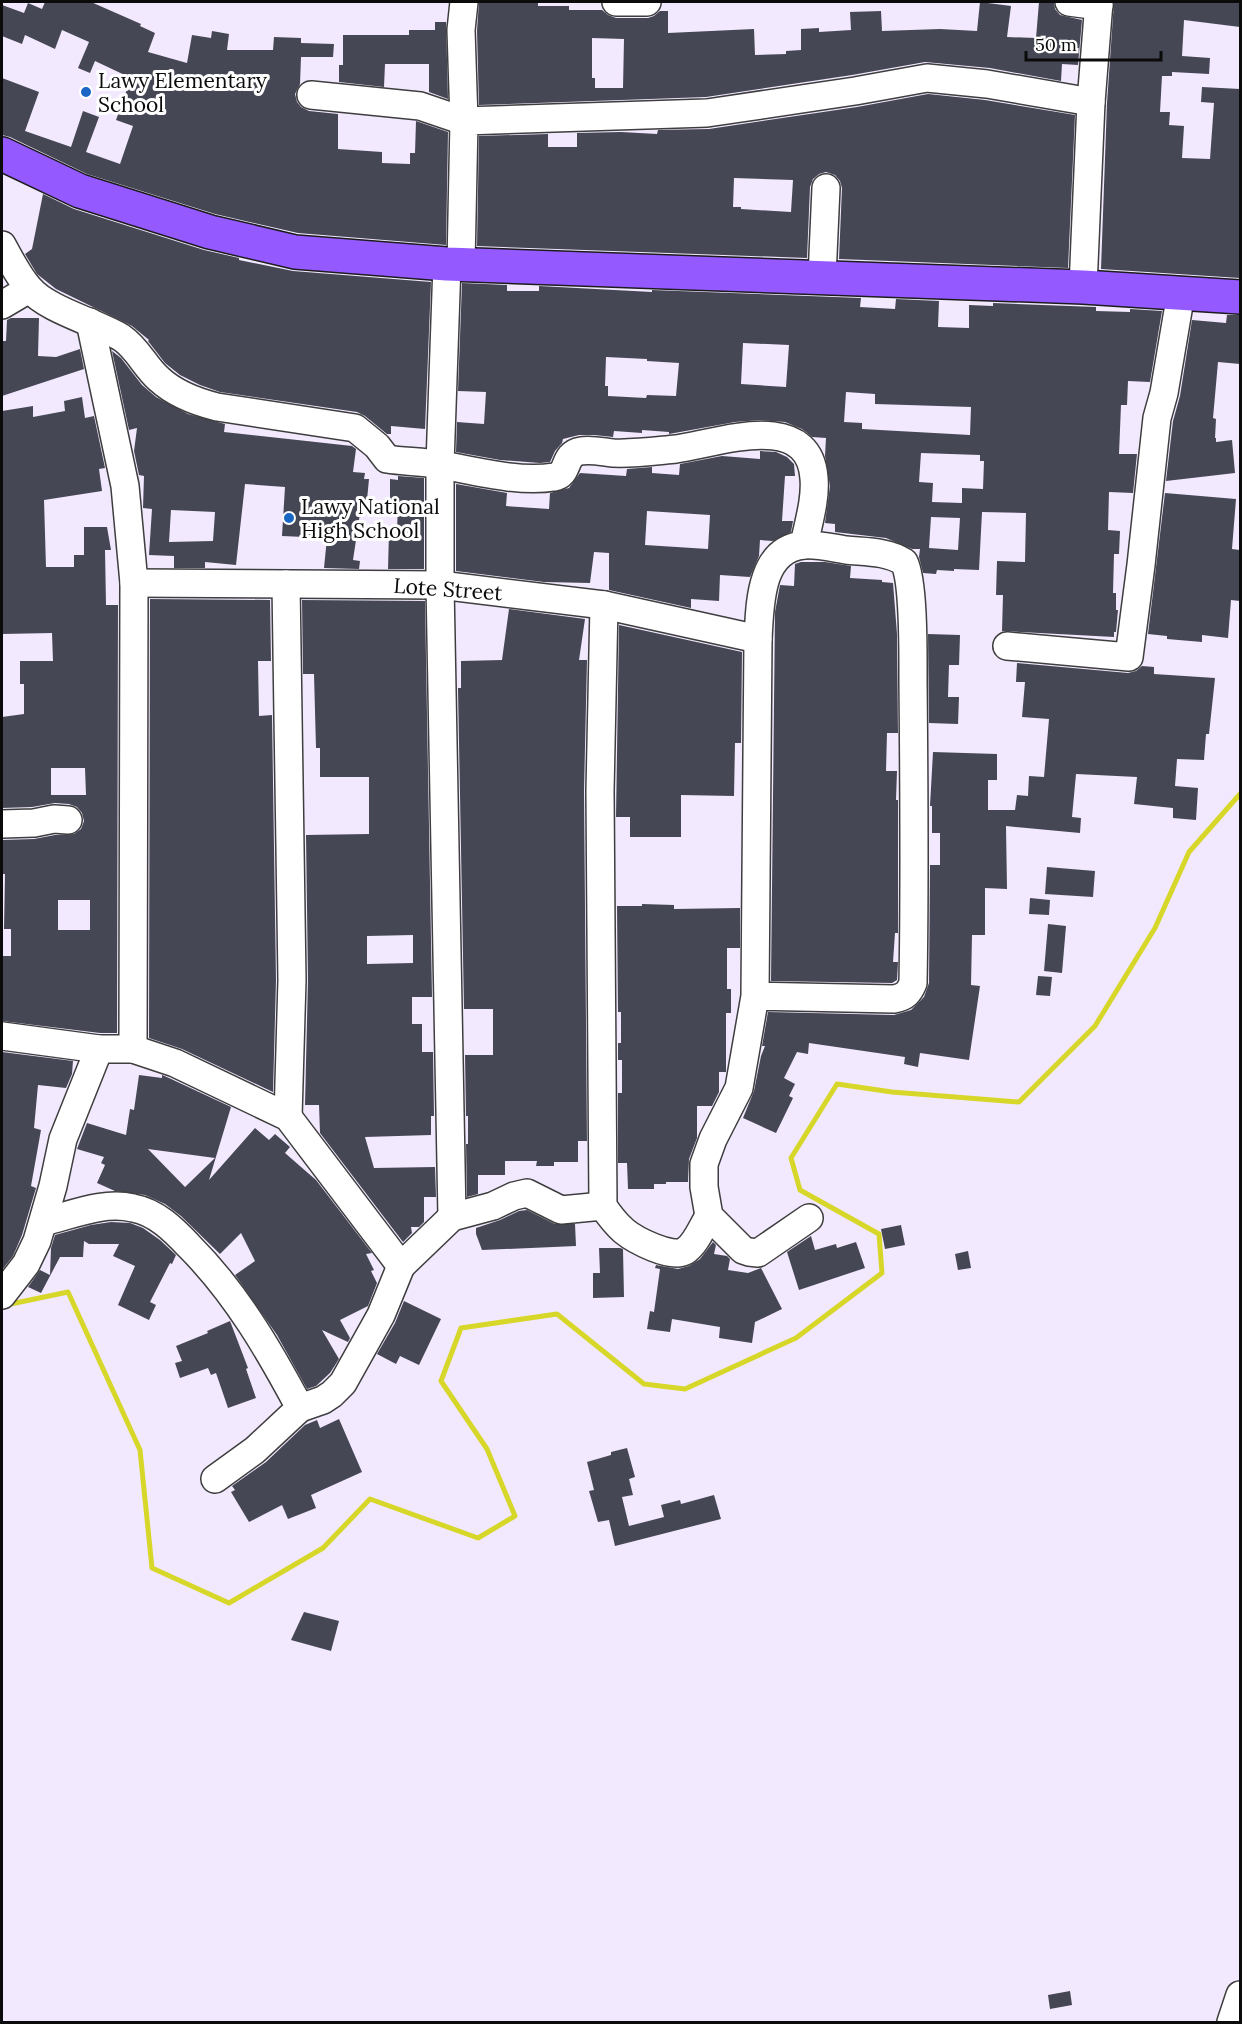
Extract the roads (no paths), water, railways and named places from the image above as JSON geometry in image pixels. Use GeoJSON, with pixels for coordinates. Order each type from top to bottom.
{"type":"FeatureCollection","features":[{"type":"Feature","properties":{"kind":"main road"},"geometry":{"type":"LineString","coordinates":[[2,156],[80,191],[210,232],[295,252],[454,264],[1083,287],[1240,297]]}},
{"type":"Feature","properties":{"kind":"street"},"geometry":{"type":"LineString","coordinates":[[452,1217],[440,585],[440,465],[464,121],[461,30],[464,2]]}},
{"type":"Feature","properties":{"kind":"street"},"geometry":{"type":"LineString","coordinates":[[616,2],[647,2]]}},
{"type":"Feature","properties":{"kind":"street"},"geometry":{"type":"LineString","coordinates":[[1069,2],[1099,4],[1091,102],[1083,287]]}},
{"type":"Feature","properties":{"kind":"street"},"geometry":{"type":"LineString","coordinates":[[311,95],[420,106],[464,121],[707,113],[927,78],[987,84],[1091,102]]}},
{"type":"Feature","properties":{"kind":"street"},"geometry":{"type":"LineString","coordinates":[[822,277],[826,188]]}},
{"type":"Feature","properties":{"kind":"street"},"geometry":{"type":"LineString","coordinates":[[2,245],[29,289],[53,305],[122,339],[142,357],[159,379],[178,392],[217,407],[355,428],[377,446],[387,459],[512,476],[553,478],[560,476],[572,454],[582,451],[642,453],[758,434],[788,439],[802,447],[810,459],[814,478],[813,499],[804,545]]}},
{"type":"Feature","properties":{"kind":"street"},"geometry":{"type":"LineString","coordinates":[[2,304],[29,289]]}},
{"type":"Feature","properties":{"kind":"street"},"geometry":{"type":"LineString","coordinates":[[1007,645],[1129,657],[1157,418],[1164,393],[1181,293]]}},
{"type":"Feature","properties":{"kind":"street"},"geometry":{"type":"LineString","coordinates":[[90,322],[125,486],[134,583],[133,1049]]}},
{"type":"Feature","properties":{"kind":"street"},"geometry":{"type":"LineString","coordinates":[[755,996],[894,999],[902,998],[909,993],[913,983],[913,650],[907,568],[904,562],[889,554],[804,545],[780,555],[769,571],[761,590],[758,639],[755,996],[738,1088],[713,1139],[704,1164],[704,1187],[709,1216],[743,1250],[749,1252],[758,1253],[809,1218]]}},
{"type":"Feature","properties":{"kind":"street","name":"Lote Street"},"geometry":{"type":"LineString","coordinates":[[134,583],[440,585],[604,605],[758,639]]}},
{"type":"Feature","properties":{"kind":"street"},"geometry":{"type":"LineString","coordinates":[[286,584],[292,980],[288,1117]]}},
{"type":"Feature","properties":{"kind":"street"},"geometry":{"type":"LineString","coordinates":[[604,605],[600,791],[603,1206],[625,1232],[654,1248],[677,1254],[687,1250],[693,1243],[709,1216]]}},
{"type":"Feature","properties":{"kind":"street"},"geometry":{"type":"LineString","coordinates":[[2,824],[34,823],[54,819],[68,820]]}},
{"type":"Feature","properties":{"kind":"street"},"geometry":{"type":"LineString","coordinates":[[2,1036],[99,1049],[133,1049],[175,1063],[288,1117],[401,1266]]}},
{"type":"Feature","properties":{"kind":"street"},"geometry":{"type":"LineString","coordinates":[[3,1293],[26,1264],[37,1241],[44,1222],[63,1139],[99,1049]]}},
{"type":"Feature","properties":{"kind":"street"},"geometry":{"type":"LineString","coordinates":[[215,1479],[255,1449],[300,1408],[323,1400],[343,1383],[381,1315],[401,1266],[452,1217],[494,1206],[514,1196],[527,1193],[561,1210],[603,1206]]}},
{"type":"Feature","properties":{"kind":"street"},"geometry":{"type":"LineString","coordinates":[[44,1222],[88,1209],[118,1207],[132,1207],[153,1215],[163,1222],[203,1260],[235,1300],[280,1371],[300,1408]]}},
{"type":"Feature","properties":{"kind":"street"},"geometry":{"type":"LineString","coordinates":[[1231,2022],[1240,1995]]}},
{"type":"Feature","properties":{"kind":"waterway"},"geometry":{"type":"LineString","coordinates":[[6,1305],[68,1292],[140,1450],[152,1568],[229,1603],[323,1548],[370,1499],[478,1538],[515,1516],[487,1449],[441,1381],[461,1328],[557,1314],[644,1384],[685,1389],[796,1338],[882,1273],[879,1234],[800,1190],[791,1158],[837,1084],[892,1092],[1019,1102],[1095,1026],[1155,928],[1189,852],[1240,794]]}},
{"type":"Feature","properties":{"kind":"place","name":"Lawy Elementary School"},"geometry":{"type":"Point","coordinates":[86,92]}},
{"type":"Feature","properties":{"kind":"place","name":"Lawy National High School"},"geometry":{"type":"Point","coordinates":[289,518]}}]}
